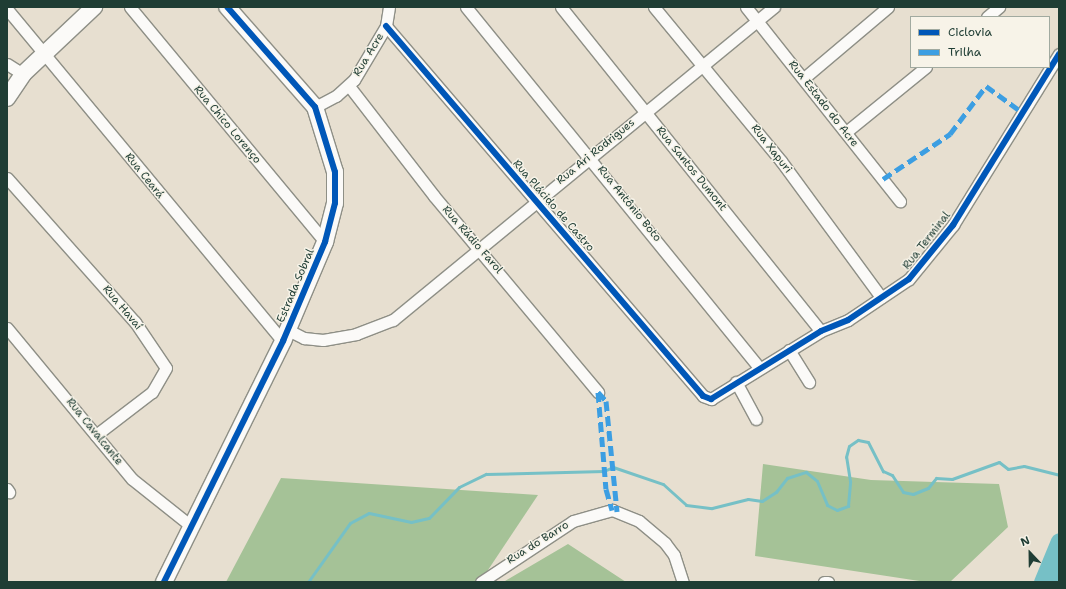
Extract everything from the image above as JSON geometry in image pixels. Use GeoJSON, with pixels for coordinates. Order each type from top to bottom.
{"type":"FeatureCollection","features":[{"type":"Feature","properties":{"kind":"street"},"geometry":{"type":"LineString","coordinates":[[7,98],[23,74],[44,52],[94,7]]}},
{"type":"Feature","properties":{"kind":"street","name":"Rua Chico Lorenço"},"geometry":{"type":"LineString","coordinates":[[130,7],[325,242]]}},
{"type":"Feature","properties":{"kind":"street","name":"Estrada Sobral"},"geometry":{"type":"LineString","coordinates":[[164,582],[286,336],[325,242],[335,203],[335,172],[315,107],[227,7]]}},
{"type":"Feature","properties":{"kind":"street","name":"Rua Acre"},"geometry":{"type":"LineString","coordinates":[[315,107],[349,86],[386,26],[389,7]]}},
{"type":"Feature","properties":{"kind":"street","name":"Rua Antônio Boto"},"geometry":{"type":"LineString","coordinates":[[466,7],[591,156],[759,367]]}},
{"type":"Feature","properties":{"kind":"street","name":"Rua Santos Dumont"},"geometry":{"type":"LineString","coordinates":[[561,7],[821,331]]}},
{"type":"Feature","properties":{"kind":"street","name":"Rua Xapuri"},"geometry":{"type":"LineString","coordinates":[[654,7],[781,161],[881,297]]}},
{"type":"Feature","properties":{"kind":"street","name":"Rua Estado do Acre"},"geometry":{"type":"LineString","coordinates":[[746,7],[804,78],[900,201]]}},
{"type":"Feature","properties":{"kind":"street","name":"Rua Ari Rodrigues"},"geometry":{"type":"LineString","coordinates":[[286,336],[323,340],[374,328],[410,307],[535,201],[645,111],[704,66],[774,7]]}},
{"type":"Feature","properties":{"kind":"street"},"geometry":{"type":"LineString","coordinates":[[804,78],[888,7]]}},
{"type":"Feature","properties":{"kind":"street"},"geometry":{"type":"LineString","coordinates":[[988,16],[999,7]]}},
{"type":"Feature","properties":{"kind":"street","name":"Rua Ceará"},"geometry":{"type":"LineString","coordinates":[[7,9],[44,52],[173,212],[286,336]]}},
{"type":"Feature","properties":{"kind":"street","name":"Rua Plácido de Castro"},"geometry":{"type":"LineString","coordinates":[[386,26],[535,201],[707,397]]}},
{"type":"Feature","properties":{"kind":"street","name":"Rua Terminal"},"geometry":{"type":"LineString","coordinates":[[707,397],[711,398],[759,367],[821,331],[848,320],[909,279],[934,250],[1059,54]]}},
{"type":"Feature","properties":{"kind":"street"},"geometry":{"type":"LineString","coordinates":[[7,64],[23,74]]}},
{"type":"Feature","properties":{"kind":"street"},"geometry":{"type":"LineString","coordinates":[[846,132],[925,68]]}},
{"type":"Feature","properties":{"kind":"street","name":"Rua Rádio Farol"},"geometry":{"type":"LineString","coordinates":[[349,86],[434,196],[481,248],[598,392]]}},
{"type":"Feature","properties":{"kind":"street","name":"Rua Havaí"},"geometry":{"type":"LineString","coordinates":[[7,178],[135,322],[166,368],[152,392],[96,435]]}},
{"type":"Feature","properties":{"kind":"street","name":"Rua Cavalcante"},"geometry":{"type":"LineString","coordinates":[[7,328],[132,479],[191,526]]}},
{"type":"Feature","properties":{"kind":"street"},"geometry":{"type":"LineString","coordinates":[[789,350],[810,382]]}},
{"type":"Feature","properties":{"kind":"street"},"geometry":{"type":"LineString","coordinates":[[736,382],[756,419]]}},
{"type":"Feature","properties":{"kind":"street","name":"Rua do Barro"},"geometry":{"type":"LineString","coordinates":[[481,582],[573,521],[612,510],[639,521],[665,543],[674,555],[683,582]]}},
{"type":"Feature","properties":{"kind":"green space"},"geometry":{"type":"Polygon","coordinates":[[[763,464],[871,480],[999,484],[1008,527],[950,582],[926,582],[755,556],[763,464]]]}},
{"type":"Feature","properties":{"kind":"green space"},"geometry":{"type":"Polygon","coordinates":[[[281,478],[538,495],[480,582],[226,582],[281,478]]]}},
{"type":"Feature","properties":{"kind":"green space"},"geometry":{"type":"Polygon","coordinates":[[[568,544],[626,582],[503,582],[505,581],[568,544]]]}},
{"type":"Feature","properties":{"kind":"water"},"geometry":{"type":"Polygon","coordinates":[[[1059,563],[1059,582],[1051,582],[1059,563]]]}},
{"type":"Feature","properties":{"kind":"waterway"},"geometry":{"type":"LineString","coordinates":[[308,582],[350,523],[369,513],[411,522],[429,518],[459,487],[486,474],[604,471],[613,467],[663,484],[686,505],[712,508],[748,499],[762,501],[776,492],[787,478],[806,472],[817,481],[827,505],[837,510],[848,506],[850,481],[846,457],[849,446],[858,440],[868,442],[883,471],[892,475],[903,492],[913,494],[928,488],[936,478],[952,479],[999,462],[1008,469],[1024,466],[1059,475]]}},
{"type":"Feature","properties":{"kind":"waterway"},"geometry":{"type":"LineString","coordinates":[[1042,582],[1059,541]]}},
{"type":"Feature","properties":{"kind":"marked path"},"geometry":{"type":"LineString","coordinates":[[883,179],[950,134],[986,86],[1023,113]]}},
{"type":"Feature","properties":{"kind":"marked path"},"geometry":{"type":"LineString","coordinates":[[598,392],[606,401],[617,511]]}},
{"type":"Feature","properties":{"kind":"marked path"},"geometry":{"type":"LineString","coordinates":[[598,392],[606,489],[612,510]]}},
{"type":"Feature","properties":{"kind":"cycle path"},"geometry":{"type":"LineString","coordinates":[[164,582],[283,341],[325,242],[335,203],[335,172],[315,107],[227,7]]}},
{"type":"Feature","properties":{"kind":"cycle path"},"geometry":{"type":"LineString","coordinates":[[386,26],[703,396],[711,399],[821,331],[848,320],[909,279],[953,225],[1059,54]]}}]}
